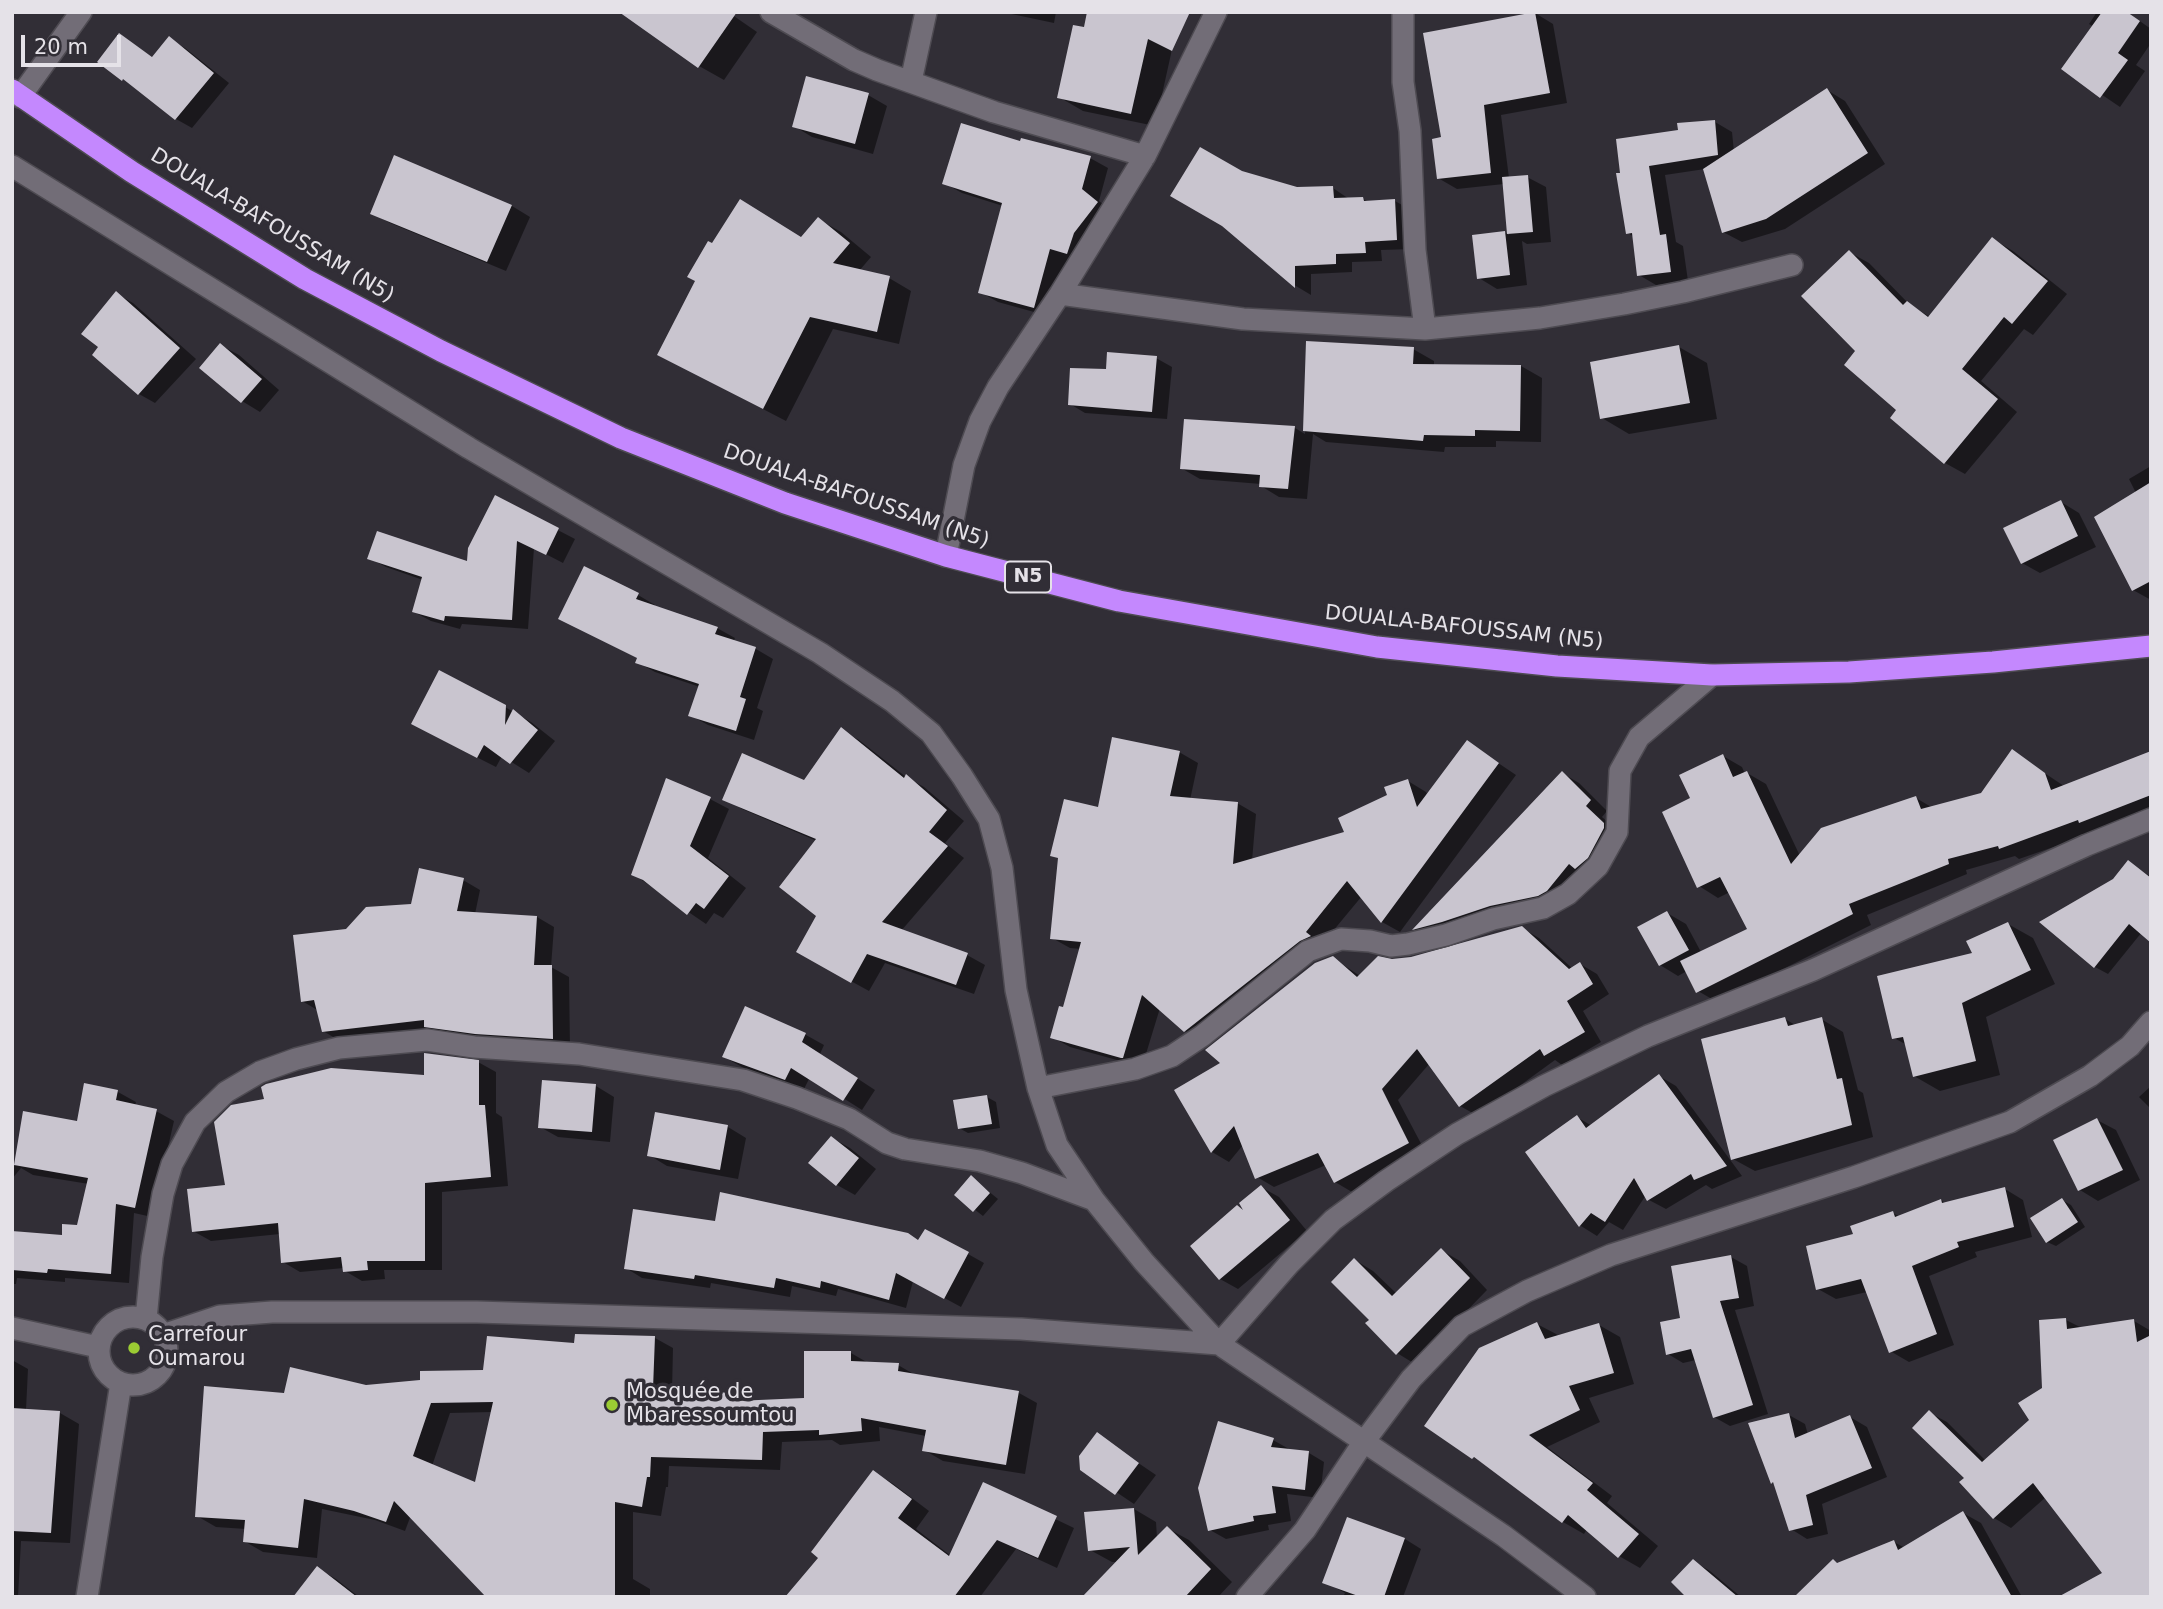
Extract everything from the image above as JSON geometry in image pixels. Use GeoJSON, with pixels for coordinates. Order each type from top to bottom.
{"type":"FeatureCollection","features":[{"type":"Feature","properties":{"kind":"highway","name":"DOUALA-BAFOUSSAM (N5)"},"geometry":{"type":"LineString","coordinates":[[16,94],[132,172],[305,279],[440,351],[621,438],[785,503],[946,556],[1119,601],[1377,647],[1557,666],[1712,675],[1849,672],[1993,662],[2151,646]]}},
{"type":"Feature","properties":{"kind":"street"},"geometry":{"type":"LineString","coordinates":[[16,94],[81,12]]}},
{"type":"Feature","properties":{"kind":"street"},"geometry":{"type":"LineString","coordinates":[[771,12],[853,60],[1007,116],[1145,156]]}},
{"type":"Feature","properties":{"kind":"street"},"geometry":{"type":"LineString","coordinates":[[911,81],[926,12]]}},
{"type":"Feature","properties":{"kind":"street"},"geometry":{"type":"LineString","coordinates":[[946,556],[964,466],[980,421],[998,387],[1060,294],[1145,156],[1216,12]]}},
{"type":"Feature","properties":{"kind":"street"},"geometry":{"type":"LineString","coordinates":[[1403,12],[1403,82],[1410,131],[1415,250],[1425,329]]}},
{"type":"Feature","properties":{"kind":"street"},"geometry":{"type":"LineString","coordinates":[[12,166],[481,454],[820,653],[892,701],[931,733],[989,819],[1002,868],[1016,990],[1038,1088],[1057,1145],[1094,1200],[1144,1262],[1219,1344],[1504,1536],[1585,1597]]}},
{"type":"Feature","properties":{"kind":"street"},"geometry":{"type":"LineString","coordinates":[[1060,294],[1243,319],[1425,329],[1540,318],[1624,304],[1792,265]]}},
{"type":"Feature","properties":{"kind":"street"},"geometry":{"type":"LineString","coordinates":[[1038,1088],[1135,1069],[1172,1056],[1202,1036],[1308,951],[1341,939],[1391,946],[1408,944],[1493,919],[1543,908],[1568,894],[1598,866],[1617,832],[1620,771],[1639,737],[1712,675]]}},
{"type":"Feature","properties":{"kind":"street"},"geometry":{"type":"LineString","coordinates":[[1219,1344],[1289,1264],[1333,1220],[1457,1134],[1544,1086],[1648,1036],[1813,970],[2087,845],[2151,819]]}},
{"type":"Feature","properties":{"kind":"street"},"geometry":{"type":"LineString","coordinates":[[1247,1597],[1305,1530],[1363,1443],[1411,1379],[1462,1326],[1527,1291],[1611,1255],[1854,1177],[2010,1122],[2090,1076],[2130,1046],[2151,1022]]}},
{"type":"Feature","properties":{"kind":"street"},"geometry":{"type":"LineString","coordinates":[[146,1319],[152,1257],[163,1194],[172,1164],[195,1122],[226,1093],[260,1072],[339,1048],[427,1040],[474,1047],[579,1054],[743,1080],[849,1119],[887,1143],[905,1149],[980,1161],[1094,1200]]}},
{"type":"Feature","properties":{"kind":"street"},"geometry":{"type":"LineString","coordinates":[[163,1335],[220,1316],[259,1313],[477,1312],[1021,1329],[1219,1344]]}},
{"type":"Feature","properties":{"kind":"street"},"geometry":{"type":"LineString","coordinates":[[136,1317],[146,1319],[157,1326],[163,1335],[167,1358],[155,1377],[145,1383],[133,1385],[111,1378],[99,1359],[99,1347],[107,1328],[116,1321],[136,1317]]}},
{"type":"Feature","properties":{"kind":"street"},"geometry":{"type":"LineString","coordinates":[[12,1328],[99,1347]]}},
{"type":"Feature","properties":{"kind":"street"},"geometry":{"type":"LineString","coordinates":[[87,1597],[121,1383]]}},
{"type":"Feature","properties":{"kind":"building"},"geometry":{"type":"Polygon","coordinates":[[[619,12],[737,12],[698,68],[619,12]]]}},
{"type":"Feature","properties":{"kind":"building"},"geometry":{"type":"Polygon","coordinates":[[[1087,12],[1190,12],[1172,51],[1148,39],[1131,114],[1057,98],[1073,25],[1084,27],[1087,12]]]}},
{"type":"Feature","properties":{"kind":"building"},"geometry":{"type":"Polygon","coordinates":[[[1535,12],[1550,93],[1484,105],[1491,173],[1437,179],[1432,139],[1441,137],[1423,33],[1535,12]]]}},
{"type":"Feature","properties":{"kind":"building"},"geometry":{"type":"Polygon","coordinates":[[[2102,12],[2127,12],[2140,21],[2118,53],[2128,60],[2100,98],[2061,69],[2102,12]]]}},
{"type":"Feature","properties":{"kind":"building"},"geometry":{"type":"Polygon","coordinates":[[[119,33],[152,57],[169,36],[214,73],[175,120],[97,62],[119,33]]]}},
{"type":"Feature","properties":{"kind":"building"},"geometry":{"type":"Polygon","coordinates":[[[806,76],[869,93],[855,144],[792,127],[806,76]]]}},
{"type":"Feature","properties":{"kind":"building"},"geometry":{"type":"Polygon","coordinates":[[[1827,88],[1868,153],[1766,219],[1722,233],[1703,169],[1827,88]]]}},
{"type":"Feature","properties":{"kind":"building"},"geometry":{"type":"Polygon","coordinates":[[[1715,120],[1718,155],[1649,166],[1660,235],[1666,234],[1671,272],[1637,276],[1632,233],[1626,234],[1616,173],[1620,173],[1616,139],[1678,130],[1677,123],[1715,120]]]}},
{"type":"Feature","properties":{"kind":"building"},"geometry":{"type":"Polygon","coordinates":[[[961,123],[1020,141],[1021,138],[1091,156],[1082,189],[1098,202],[1074,233],[1067,254],[1050,249],[1034,308],[978,293],[1002,203],[942,184],[961,123]]]}},
{"type":"Feature","properties":{"kind":"building"},"geometry":{"type":"Polygon","coordinates":[[[1200,147],[1242,171],[1297,187],[1333,186],[1334,198],[1363,197],[1364,201],[1395,199],[1397,240],[1365,242],[1366,253],[1336,254],[1336,264],[1295,266],[1295,288],[1222,226],[1170,196],[1200,147]]]}},
{"type":"Feature","properties":{"kind":"building"},"geometry":{"type":"Polygon","coordinates":[[[394,155],[512,205],[487,262],[370,214],[394,155]]]}},
{"type":"Feature","properties":{"kind":"building"},"geometry":{"type":"Polygon","coordinates":[[[1528,175],[1533,232],[1507,234],[1502,177],[1528,175]]]}},
{"type":"Feature","properties":{"kind":"building"},"geometry":{"type":"Polygon","coordinates":[[[740,199],[801,237],[818,217],[850,243],[833,263],[890,276],[877,332],[810,317],[763,409],[657,355],[695,281],[687,277],[708,241],[712,243],[740,199]]]}},
{"type":"Feature","properties":{"kind":"building"},"geometry":{"type":"Polygon","coordinates":[[[1505,231],[1510,275],[1477,279],[1472,235],[1505,231]]]}},
{"type":"Feature","properties":{"kind":"building"},"geometry":{"type":"Polygon","coordinates":[[[1992,237],[2048,281],[2012,324],[2004,317],[1962,369],[1998,399],[1944,464],[1890,418],[1896,410],[1844,365],[1855,351],[1801,296],[1849,250],[1903,305],[1907,301],[1928,317],[1992,237]]]}},
{"type":"Feature","properties":{"kind":"building"},"geometry":{"type":"Polygon","coordinates":[[[116,291],[180,348],[138,395],[92,355],[98,347],[81,334],[116,291]]]}},
{"type":"Feature","properties":{"kind":"building"},"geometry":{"type":"Polygon","coordinates":[[[1306,341],[1414,347],[1413,364],[1521,365],[1520,431],[1475,430],[1475,436],[1424,435],[1423,441],[1303,431],[1306,341]]]}},
{"type":"Feature","properties":{"kind":"building"},"geometry":{"type":"Polygon","coordinates":[[[220,343],[262,379],[241,403],[199,368],[220,343]]]}},
{"type":"Feature","properties":{"kind":"building"},"geometry":{"type":"Polygon","coordinates":[[[1679,345],[1690,403],[1600,419],[1590,362],[1679,345]]]}},
{"type":"Feature","properties":{"kind":"building"},"geometry":{"type":"Polygon","coordinates":[[[1107,352],[1157,356],[1152,412],[1068,405],[1070,368],[1106,369],[1107,352]]]}},
{"type":"Feature","properties":{"kind":"building"},"geometry":{"type":"Polygon","coordinates":[[[1184,419],[1295,426],[1288,489],[1259,487],[1260,475],[1180,469],[1184,419]]]}},
{"type":"Feature","properties":{"kind":"building"},"geometry":{"type":"Polygon","coordinates":[[[2151,482],[2151,581],[2132,591],[2094,517],[2151,482]]]}},
{"type":"Feature","properties":{"kind":"building"},"geometry":{"type":"Polygon","coordinates":[[[495,495],[559,528],[546,555],[517,541],[512,620],[445,616],[444,621],[412,612],[422,577],[367,559],[377,531],[467,561],[468,548],[495,495]]]}},
{"type":"Feature","properties":{"kind":"building"},"geometry":{"type":"Polygon","coordinates":[[[2061,500],[2078,536],[2021,564],[2003,528],[2061,500]]]}},
{"type":"Feature","properties":{"kind":"building"},"geometry":{"type":"Polygon","coordinates":[[[584,566],[639,593],[636,599],[718,627],[715,634],[756,647],[740,697],[746,699],[736,731],[688,716],[699,684],[635,663],[637,658],[558,619],[584,566]]]}},
{"type":"Feature","properties":{"kind":"building"},"geometry":{"type":"Polygon","coordinates":[[[439,670],[506,705],[505,725],[513,709],[538,730],[510,764],[484,745],[477,758],[411,724],[439,670]]]}},
{"type":"Feature","properties":{"kind":"building"},"geometry":{"type":"Polygon","coordinates":[[[841,727],[904,778],[906,774],[947,810],[929,832],[948,846],[882,922],[968,953],[956,985],[867,954],[851,983],[796,952],[816,916],[779,887],[816,839],[722,800],[742,753],[804,780],[841,727]]]}},
{"type":"Feature","properties":{"kind":"building"},"geometry":{"type":"Polygon","coordinates":[[[1112,737],[1180,751],[1170,796],[1238,802],[1233,864],[1344,832],[1338,818],[1387,795],[1384,787],[1408,779],[1417,807],[1467,740],[1499,763],[1381,923],[1347,881],[1306,932],[1311,936],[1300,941],[1184,1032],[1142,995],[1121,1058],[1050,1038],[1059,1006],[1063,1007],[1081,942],[1050,939],[1058,858],[1050,856],[1064,799],[1098,807],[1112,737]]]}},
{"type":"Feature","properties":{"kind":"building"},"geometry":{"type":"Polygon","coordinates":[[[2012,749],[2045,773],[2051,790],[2151,751],[2151,795],[2079,823],[2078,820],[1999,849],[1998,846],[1948,859],[1949,864],[1849,904],[1853,914],[1696,993],[1680,961],[1747,929],[1720,877],[1697,888],[1662,812],[1690,798],[1679,775],[1723,754],[1733,777],[1747,771],[1791,864],[1821,828],[1916,796],[1921,809],[1981,793],[2012,749]]]}},
{"type":"Feature","properties":{"kind":"building"},"geometry":{"type":"Polygon","coordinates":[[[1562,771],[1591,800],[1586,806],[1604,823],[1588,858],[1575,869],[1569,864],[1547,891],[1538,896],[1490,906],[1412,930],[1562,771]]]}},
{"type":"Feature","properties":{"kind":"building"},"geometry":{"type":"Polygon","coordinates":[[[666,778],[711,797],[690,846],[729,876],[704,909],[696,903],[687,915],[643,880],[631,875],[666,778]]]}},
{"type":"Feature","properties":{"kind":"building"},"geometry":{"type":"Polygon","coordinates":[[[2128,860],[2151,878],[2151,943],[2129,924],[2094,968],[2039,922],[2113,879],[2128,860]]]}},
{"type":"Feature","properties":{"kind":"building"},"geometry":{"type":"Polygon","coordinates":[[[419,868],[464,878],[457,911],[537,916],[534,965],[552,965],[553,1039],[475,1034],[424,1027],[424,1020],[322,1032],[314,1000],[301,1002],[293,935],[346,929],[366,907],[411,904],[419,868]]]}},
{"type":"Feature","properties":{"kind":"building"},"geometry":{"type":"Polygon","coordinates":[[[1667,911],[1689,950],[1659,966],[1637,927],[1667,911]]]}},
{"type":"Feature","properties":{"kind":"building"},"geometry":{"type":"Polygon","coordinates":[[[2008,922],[2031,970],[1962,1003],[1976,1061],[1913,1077],[1903,1037],[1892,1039],[1877,976],[1972,953],[1966,941],[2008,922]]]}},
{"type":"Feature","properties":{"kind":"building"},"geometry":{"type":"Polygon","coordinates":[[[1522,926],[1569,969],[1580,962],[1593,984],[1567,1001],[1585,1032],[1544,1056],[1540,1049],[1459,1107],[1417,1049],[1382,1089],[1409,1143],[1334,1183],[1318,1153],[1255,1179],[1234,1126],[1211,1153],[1174,1090],[1220,1063],[1205,1050],[1315,963],[1333,956],[1357,977],[1378,956],[1392,959],[1411,957],[1522,926]]]}},
{"type":"Feature","properties":{"kind":"building"},"geometry":{"type":"Polygon","coordinates":[[[745,1006],[806,1033],[802,1042],[858,1078],[843,1101],[791,1068],[785,1080],[722,1057],[745,1006]]]}},
{"type":"Feature","properties":{"kind":"building"},"geometry":{"type":"Polygon","coordinates":[[[1785,1017],[1788,1026],[1822,1017],[1837,1079],[1842,1078],[1852,1125],[1731,1160],[1701,1039],[1785,1017]]]}},
{"type":"Feature","properties":{"kind":"building"},"geometry":{"type":"Polygon","coordinates":[[[424,1053],[479,1060],[479,1105],[485,1105],[491,1177],[425,1183],[425,1261],[367,1261],[368,1270],[343,1272],[341,1257],[281,1263],[278,1223],[192,1232],[187,1189],[225,1185],[214,1122],[231,1105],[264,1099],[261,1087],[266,1084],[331,1068],[424,1075],[424,1053]]]}},
{"type":"Feature","properties":{"kind":"building"},"geometry":{"type":"Polygon","coordinates":[[[1659,1074],[1727,1166],[1694,1180],[1691,1174],[1647,1201],[1634,1178],[1605,1222],[1591,1213],[1579,1227],[1525,1152],[1577,1115],[1586,1128],[1659,1074]]]}},
{"type":"Feature","properties":{"kind":"building"},"geometry":{"type":"Polygon","coordinates":[[[542,1080],[596,1084],[592,1132],[538,1128],[542,1080]]]}},
{"type":"Feature","properties":{"kind":"building"},"geometry":{"type":"Polygon","coordinates":[[[84,1083],[118,1090],[116,1100],[157,1109],[135,1208],[116,1204],[111,1274],[48,1269],[47,1273],[12,1270],[12,1231],[62,1235],[62,1224],[77,1225],[88,1178],[14,1165],[23,1111],[77,1121],[84,1083]]]}},
{"type":"Feature","properties":{"kind":"building"},"geometry":{"type":"Polygon","coordinates":[[[987,1095],[992,1124],[958,1129],[953,1100],[987,1095]]]}},
{"type":"Feature","properties":{"kind":"building"},"geometry":{"type":"Polygon","coordinates":[[[655,1112],[728,1125],[720,1170],[647,1156],[655,1112]]]}},
{"type":"Feature","properties":{"kind":"building"},"geometry":{"type":"Polygon","coordinates":[[[2097,1118],[2123,1170],[2078,1191],[2053,1140],[2097,1118]]]}},
{"type":"Feature","properties":{"kind":"building"},"geometry":{"type":"Polygon","coordinates":[[[831,1136],[859,1158],[836,1186],[808,1163],[831,1136]]]}},
{"type":"Feature","properties":{"kind":"building"},"geometry":{"type":"Polygon","coordinates":[[[971,1175],[990,1193],[973,1212],[954,1195],[971,1175]]]}},
{"type":"Feature","properties":{"kind":"building"},"geometry":{"type":"Polygon","coordinates":[[[1261,1185],[1290,1220],[1219,1280],[1190,1246],[1237,1205],[1243,1210],[1239,1203],[1261,1185]]]}},
{"type":"Feature","properties":{"kind":"building"},"geometry":{"type":"Polygon","coordinates":[[[2005,1187],[2014,1227],[1957,1242],[1959,1247],[1912,1266],[1937,1334],[1889,1353],[1861,1279],[1816,1290],[1806,1246],[1853,1234],[1850,1226],[1893,1211],[1895,1217],[1941,1199],[1942,1203],[2005,1187]]]}},
{"type":"Feature","properties":{"kind":"building"},"geometry":{"type":"Polygon","coordinates":[[[720,1192],[908,1233],[918,1240],[925,1229],[969,1252],[944,1299],[896,1273],[889,1300],[821,1281],[820,1288],[776,1278],[774,1288],[695,1275],[694,1279],[624,1269],[633,1209],[715,1221],[720,1192]]]}},
{"type":"Feature","properties":{"kind":"building"},"geometry":{"type":"Polygon","coordinates":[[[2062,1198],[2078,1222],[2046,1243],[2030,1218],[2062,1198]]]}},
{"type":"Feature","properties":{"kind":"building"},"geometry":{"type":"Polygon","coordinates":[[[1441,1248],[1470,1278],[1396,1355],[1365,1323],[1369,1320],[1331,1282],[1354,1258],[1392,1296],[1441,1248]]]}},
{"type":"Feature","properties":{"kind":"building"},"geometry":{"type":"Polygon","coordinates":[[[1731,1255],[1739,1298],[1720,1301],[1753,1405],[1713,1418],[1691,1349],[1666,1355],[1660,1322],[1680,1318],[1671,1266],[1731,1255]]]}},
{"type":"Feature","properties":{"kind":"building"},"geometry":{"type":"Polygon","coordinates":[[[2066,1318],[2067,1329],[2134,1319],[2137,1342],[2151,1335],[2151,1597],[2058,1597],[2102,1573],[2033,1483],[1993,1519],[1959,1482],[1964,1478],[1912,1428],[1929,1410],[1982,1462],[2029,1420],[2018,1403],[2042,1388],[2039,1320],[2066,1318]]]}},
{"type":"Feature","properties":{"kind":"building"},"geometry":{"type":"Polygon","coordinates":[[[1537,1322],[1545,1339],[1599,1323],[1614,1373],[1569,1386],[1580,1410],[1529,1435],[1593,1483],[1587,1490],[1639,1534],[1618,1558],[1568,1515],[1562,1523],[1474,1457],[1472,1459],[1424,1426],[1479,1348],[1537,1322]]]}},
{"type":"Feature","properties":{"kind":"building"},"geometry":{"type":"Polygon","coordinates":[[[575,1334],[655,1336],[653,1389],[733,1393],[736,1395],[736,1401],[804,1398],[804,1351],[851,1351],[851,1361],[899,1363],[898,1371],[1019,1391],[1006,1465],[922,1451],[926,1430],[861,1418],[862,1431],[819,1435],[819,1430],[763,1432],[762,1460],[651,1457],[650,1477],[647,1477],[642,1507],[615,1502],[615,1597],[486,1597],[394,1501],[386,1522],[304,1499],[298,1548],[243,1542],[245,1520],[195,1517],[204,1386],[284,1393],[290,1367],[366,1385],[420,1380],[420,1371],[483,1370],[487,1336],[574,1343],[575,1334]],[[493,1402],[431,1403],[413,1456],[475,1482],[493,1402]]]}},
{"type":"Feature","properties":{"kind":"building"},"geometry":{"type":"Polygon","coordinates":[[[12,1408],[60,1411],[51,1533],[12,1531],[12,1408]]]}},
{"type":"Feature","properties":{"kind":"building"},"geometry":{"type":"Polygon","coordinates":[[[1789,1413],[1795,1438],[1850,1415],[1872,1468],[1806,1495],[1813,1525],[1789,1531],[1773,1482],[1771,1484],[1748,1423],[1789,1413]]]}},
{"type":"Feature","properties":{"kind":"building"},"geometry":{"type":"Polygon","coordinates":[[[1218,1421],[1274,1438],[1271,1447],[1309,1451],[1305,1490],[1272,1486],[1276,1513],[1253,1516],[1254,1521],[1208,1531],[1198,1488],[1218,1421]]]}},
{"type":"Feature","properties":{"kind":"building"},"geometry":{"type":"Polygon","coordinates":[[[1097,1432],[1139,1463],[1115,1495],[1080,1470],[1079,1456],[1097,1432]]]}},
{"type":"Feature","properties":{"kind":"building"},"geometry":{"type":"Polygon","coordinates":[[[873,1470],[912,1499],[898,1518],[949,1556],[983,1482],[1057,1516],[1038,1558],[997,1540],[954,1597],[785,1597],[818,1558],[811,1552],[873,1470]]]}},
{"type":"Feature","properties":{"kind":"building"},"geometry":{"type":"Polygon","coordinates":[[[1134,1508],[1138,1555],[1167,1526],[1211,1569],[1185,1597],[1082,1597],[1130,1547],[1088,1551],[1084,1512],[1134,1508]]]}},
{"type":"Feature","properties":{"kind":"building"},"geometry":{"type":"Polygon","coordinates":[[[1963,1511],[2012,1597],[1794,1597],[1833,1559],[1837,1563],[1894,1540],[1898,1550],[1963,1511]]]}},
{"type":"Feature","properties":{"kind":"building"},"geometry":{"type":"Polygon","coordinates":[[[1347,1517],[1405,1538],[1384,1597],[1361,1597],[1322,1583],[1347,1517]]]}},
{"type":"Feature","properties":{"kind":"building"},"geometry":{"type":"Polygon","coordinates":[[[1693,1559],[1738,1597],[1686,1597],[1671,1582],[1693,1559]]]}},
{"type":"Feature","properties":{"kind":"building"},"geometry":{"type":"Polygon","coordinates":[[[317,1566],[357,1597],[293,1597],[317,1566]]]}},
{"type":"Feature","properties":{"kind":"place","name":"Carrefour Oumarou"},"geometry":{"type":"Point","coordinates":[134,1348]}},
{"type":"Feature","properties":{"kind":"place","name":"Mosquée de Mbaressoumtou"},"geometry":{"type":"Point","coordinates":[612,1405]}}]}
